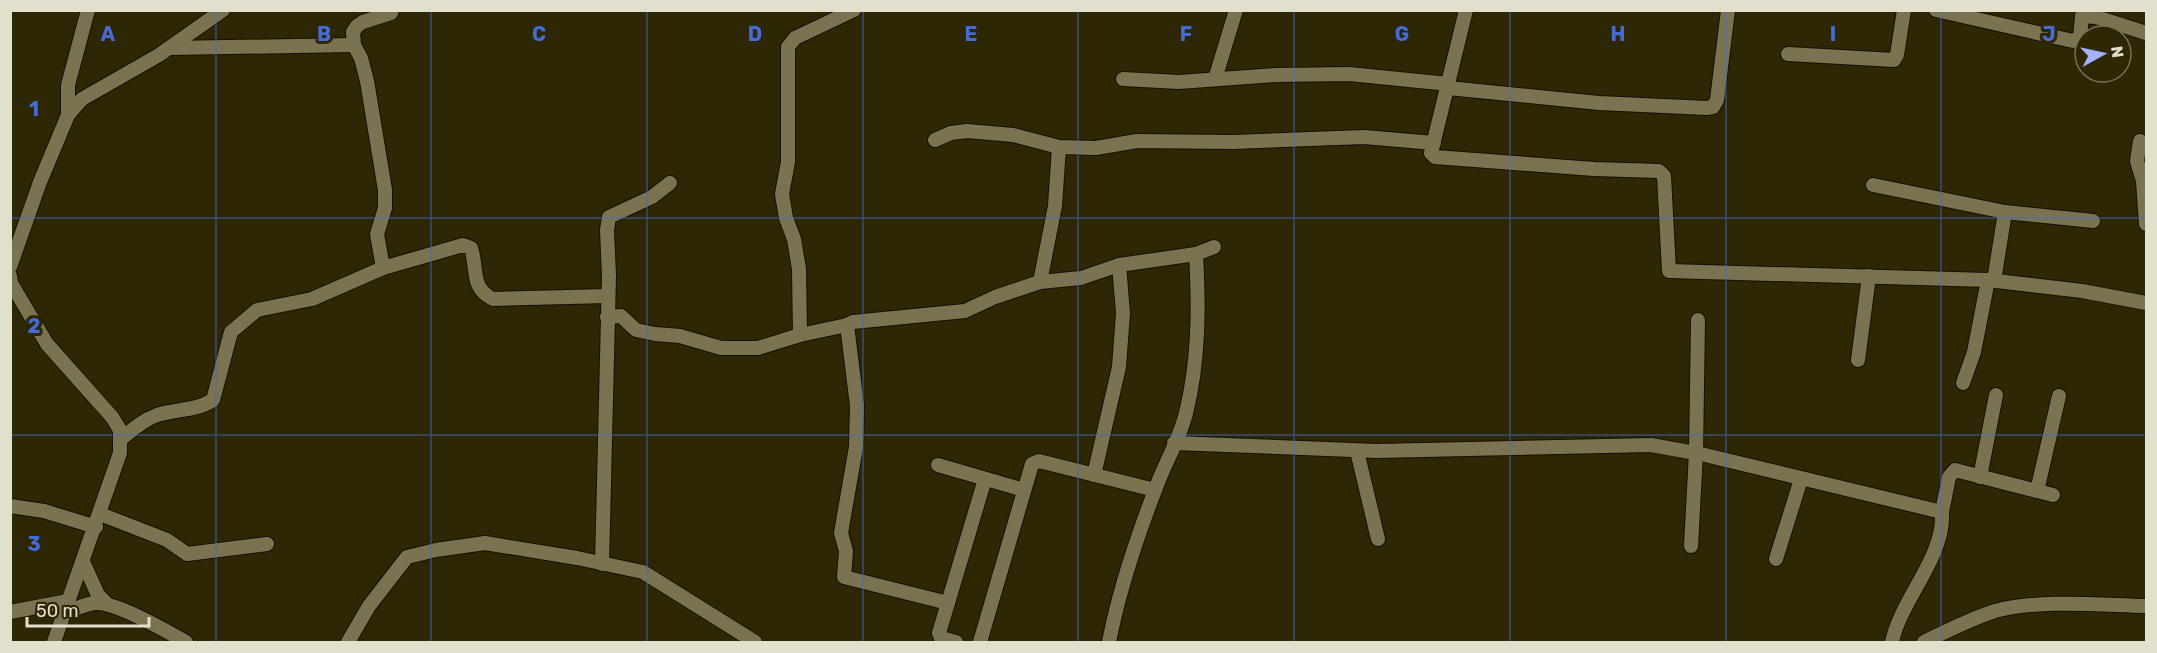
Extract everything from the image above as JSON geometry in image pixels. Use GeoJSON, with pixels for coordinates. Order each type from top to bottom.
{"type":"FeatureCollection","features":[{"type":"Feature","properties":{"kind":"street"},"geometry":{"type":"LineString","coordinates":[[68,115],[68,86],[88,10]]}},
{"type":"Feature","properties":{"kind":"street"},"geometry":{"type":"LineString","coordinates":[[10,267],[40,182],[68,115],[82,99],[169,48],[223,10]]}},
{"type":"Feature","properties":{"kind":"street"},"geometry":{"type":"LineString","coordinates":[[383,268],[377,234],[385,208],[384,189],[367,81],[361,58],[354,45],[353,32],[363,22],[391,13],[392,10]]}},
{"type":"Feature","properties":{"kind":"street"},"geometry":{"type":"LineString","coordinates":[[800,335],[799,269],[782,194],[788,162],[788,47],[795,38],[854,10]]}},
{"type":"Feature","properties":{"kind":"street"},"geometry":{"type":"LineString","coordinates":[[1215,79],[1236,10]]}},
{"type":"Feature","properties":{"kind":"street"},"geometry":{"type":"LineString","coordinates":[[1466,10],[1431,153],[1435,157],[1594,169],[1659,171],[1664,176],[1669,271],[1991,281],[2082,291],[2146,303]]}},
{"type":"Feature","properties":{"kind":"street"},"geometry":{"type":"LineString","coordinates":[[1123,79],[1179,82],[1276,75],[1349,74],[1599,103],[1707,108],[1713,107],[1717,100],[1728,10]]}},
{"type":"Feature","properties":{"kind":"street"},"geometry":{"type":"LineString","coordinates":[[1788,54],[1894,60],[1897,55],[1904,10]]}},
{"type":"Feature","properties":{"kind":"street"},"geometry":{"type":"LineString","coordinates":[[1936,10],[2073,41],[2080,37],[2082,13],[2146,33]]}},
{"type":"Feature","properties":{"kind":"street"},"geometry":{"type":"LineString","coordinates":[[169,48],[354,45]]}},
{"type":"Feature","properties":{"kind":"street"},"geometry":{"type":"LineString","coordinates":[[934,140],[951,133],[968,131],[1013,135],[1059,147],[1096,148],[1137,141],[1233,142],[1364,137],[1434,143]]}},
{"type":"Feature","properties":{"kind":"street"},"geometry":{"type":"LineString","coordinates":[[2140,141],[2138,162],[2144,181],[2146,224]]}},
{"type":"Feature","properties":{"kind":"street"},"geometry":{"type":"LineString","coordinates":[[1040,282],[1056,206],[1059,147]]}},
{"type":"Feature","properties":{"kind":"street"},"geometry":{"type":"LineString","coordinates":[[602,564],[609,217],[652,196],[670,183]]}},
{"type":"Feature","properties":{"kind":"street"},"geometry":{"type":"LineString","coordinates":[[1873,185],[2005,212],[2093,220]]}},
{"type":"Feature","properties":{"kind":"street"},"geometry":{"type":"LineString","coordinates":[[1963,383],[1974,352],[2005,212]]}},
{"type":"Feature","properties":{"kind":"street"},"geometry":{"type":"LineString","coordinates":[[121,439],[151,418],[203,406],[213,400],[231,332],[257,310],[312,299],[383,268],[463,245],[471,248],[474,255],[477,283],[485,295],[494,299],[608,296]]}},
{"type":"Feature","properties":{"kind":"street"},"geometry":{"type":"LineString","coordinates":[[607,317],[621,316],[636,330],[680,336],[721,348],[758,348],[853,322],[964,311],[995,297],[1040,282],[1081,278],[1119,265],[1197,254],[1214,247]]}},
{"type":"Feature","properties":{"kind":"street"},"geometry":{"type":"LineString","coordinates":[[1109,642],[1131,562],[1155,490],[1186,415],[1199,311],[1197,254]]}},
{"type":"Feature","properties":{"kind":"street"},"geometry":{"type":"LineString","coordinates":[[1094,475],[1119,367],[1123,313],[1119,265]]}},
{"type":"Feature","properties":{"kind":"street"},"geometry":{"type":"LineString","coordinates":[[10,276],[11,283],[47,344],[91,391],[120,430],[120,453],[54,642]]}},
{"type":"Feature","properties":{"kind":"street"},"geometry":{"type":"LineString","coordinates":[[1858,360],[1869,276]]}},
{"type":"Feature","properties":{"kind":"street"},"geometry":{"type":"LineString","coordinates":[[1692,546],[1698,320]]}},
{"type":"Feature","properties":{"kind":"street"},"geometry":{"type":"LineString","coordinates":[[847,325],[857,406],[856,447],[841,534],[846,551],[843,577],[948,603]]}},
{"type":"Feature","properties":{"kind":"street"},"geometry":{"type":"LineString","coordinates":[[1980,477],[1996,395]]}},
{"type":"Feature","properties":{"kind":"street"},"geometry":{"type":"LineString","coordinates":[[2037,491],[2059,396]]}},
{"type":"Feature","properties":{"kind":"street"},"geometry":{"type":"LineString","coordinates":[[1174,443],[1357,451],[1651,445],[1696,453],[1942,512]]}},
{"type":"Feature","properties":{"kind":"street"},"geometry":{"type":"LineString","coordinates":[[1357,451],[1378,539]]}},
{"type":"Feature","properties":{"kind":"street"},"geometry":{"type":"LineString","coordinates":[[980,642],[1007,556],[1032,464],[1039,461],[1155,490]]}},
{"type":"Feature","properties":{"kind":"street"},"geometry":{"type":"LineString","coordinates":[[939,465],[1024,490]]}},
{"type":"Feature","properties":{"kind":"street"},"geometry":{"type":"LineString","coordinates":[[1892,642],[1911,596],[1936,546],[1949,477],[1955,470],[2053,495]]}},
{"type":"Feature","properties":{"kind":"street"},"geometry":{"type":"LineString","coordinates":[[956,642],[941,638],[939,633],[985,479]]}},
{"type":"Feature","properties":{"kind":"street"},"geometry":{"type":"LineString","coordinates":[[1776,559],[1801,479]]}},
{"type":"Feature","properties":{"kind":"street"},"geometry":{"type":"LineString","coordinates":[[10,506],[98,520],[167,540],[187,554],[267,544]]}},
{"type":"Feature","properties":{"kind":"street"},"geometry":{"type":"LineString","coordinates":[[348,642],[369,606],[407,557],[485,543],[643,572],[748,640]]}},
{"type":"Feature","properties":{"kind":"street"},"geometry":{"type":"LineString","coordinates":[[83,562],[98,595],[106,603],[160,627],[186,642]]}},
{"type":"Feature","properties":{"kind":"street"},"geometry":{"type":"LineString","coordinates":[[10,612],[106,603]]}},
{"type":"Feature","properties":{"kind":"street"},"geometry":{"type":"LineString","coordinates":[[1924,642],[1996,611],[2040,605],[2146,606]]}}]}
